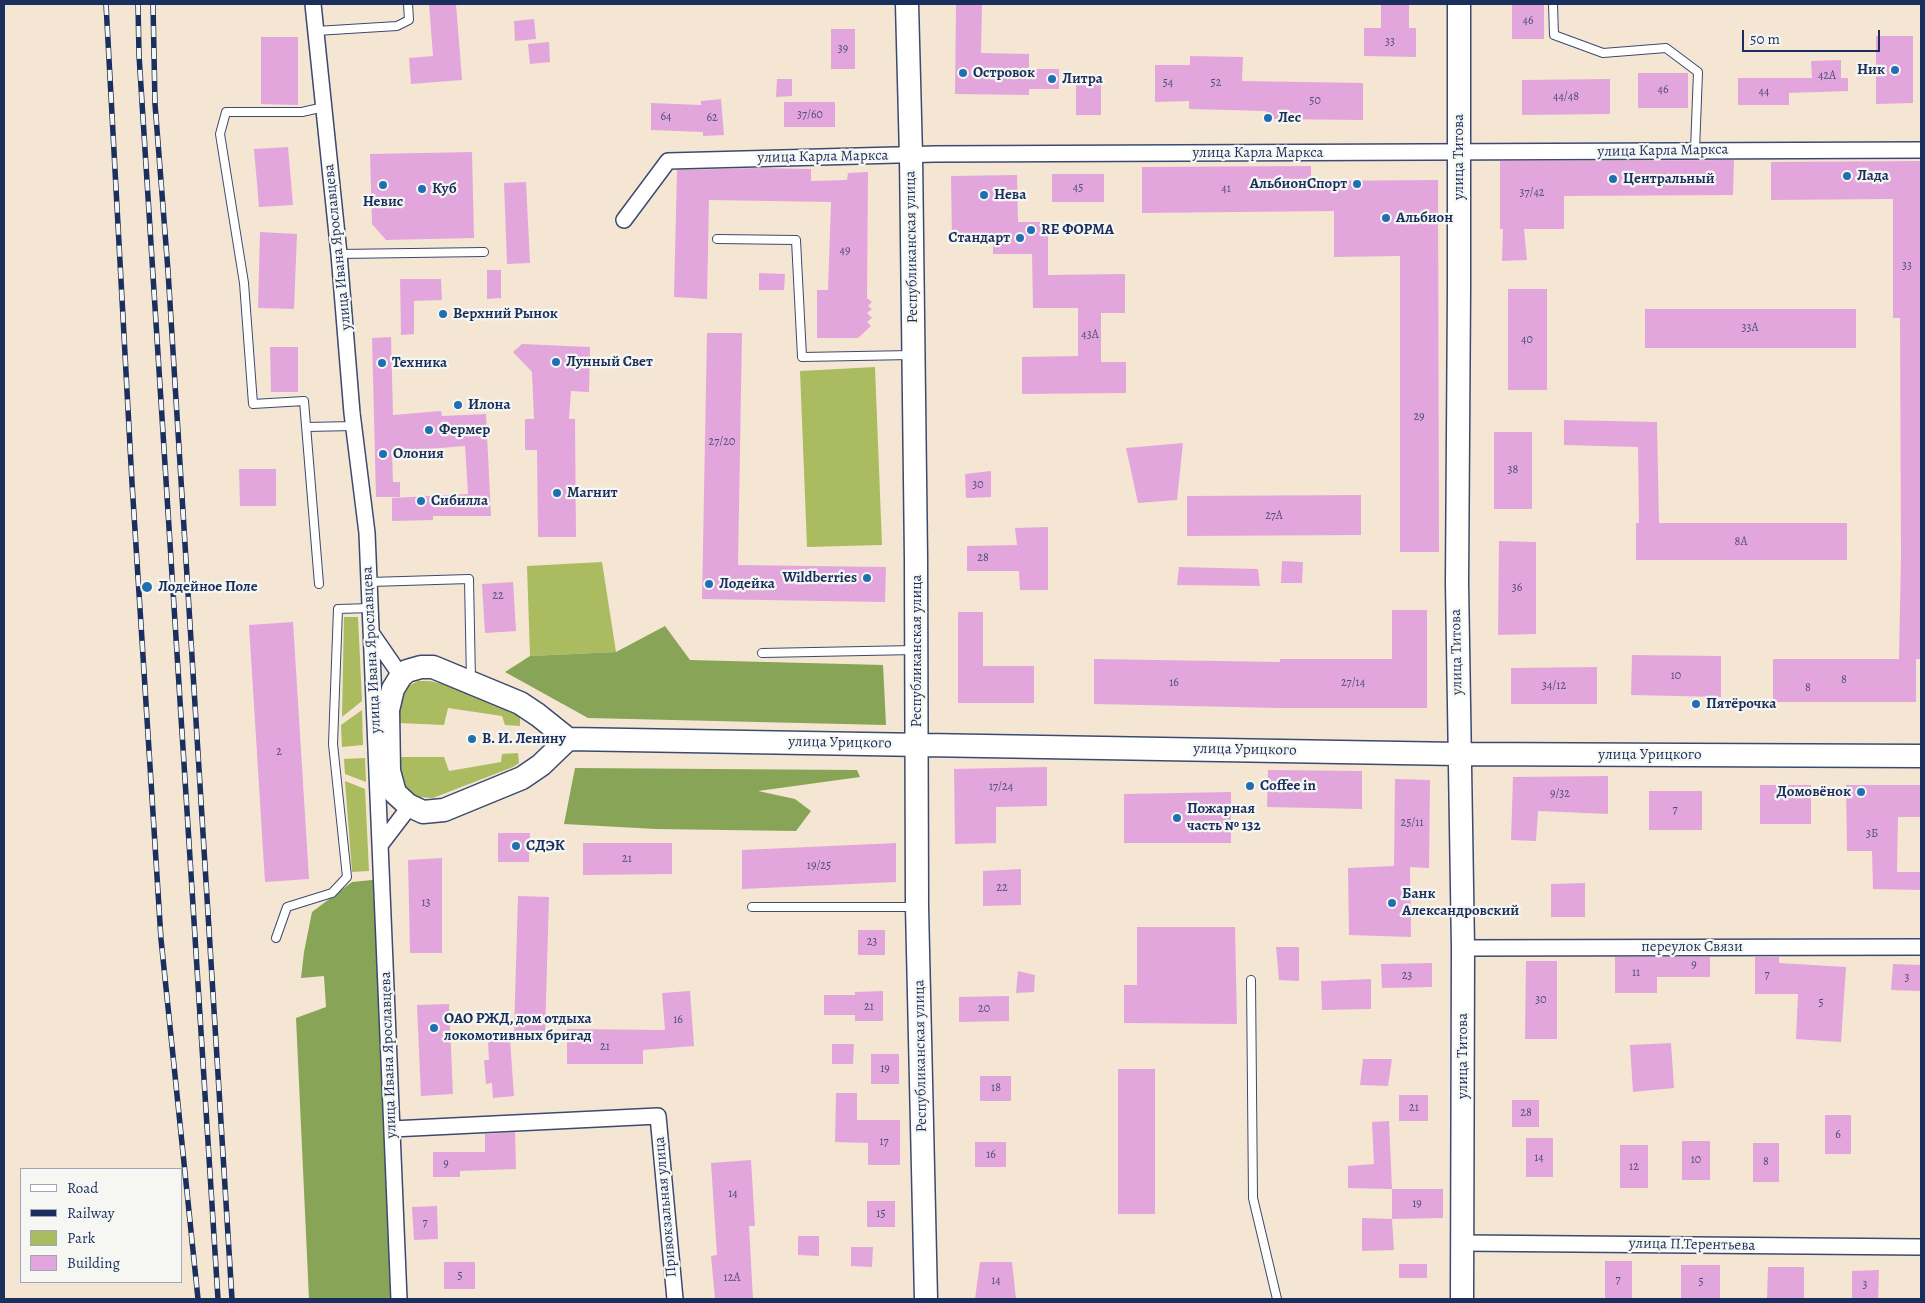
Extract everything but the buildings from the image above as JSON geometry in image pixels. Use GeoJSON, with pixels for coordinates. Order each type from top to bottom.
{"type":"FeatureCollection","features":[{"type":"Feature","properties":{"kind":"street","name":"улица Ивана Ярославцева"},"geometry":{"type":"LineString","coordinates":[[313,4],[367,533],[399,1299]]}},
{"type":"Feature","properties":{"kind":"street","name":"Республиканская улица"},"geometry":{"type":"LineString","coordinates":[[907,4],[914,355],[917,907],[926,1299]]}},
{"type":"Feature","properties":{"kind":"street","name":"улица Титова"},"geometry":{"type":"LineString","coordinates":[[1459,4],[1457,583],[1458,754],[1463,948],[1462,1299]]}},
{"type":"Feature","properties":{"kind":"street","name":"улица Карла Маркса"},"geometry":{"type":"LineString","coordinates":[[624,220],[668,161],[935,154],[1921,150]]}},
{"type":"Feature","properties":{"kind":"street"},"geometry":{"type":"LineString","coordinates":[[372,633],[401,676]]}},
{"type":"Feature","properties":{"kind":"street"},"geometry":{"type":"LineString","coordinates":[[421,667],[433,667],[470,682],[520,703],[568,739],[541,765],[522,778],[444,810],[423,812],[410,806],[396,794],[389,771],[388,710],[393,689],[407,670],[421,667]]}},
{"type":"Feature","properties":{"kind":"street","name":"улица Урицкого"},"geometry":{"type":"LineString","coordinates":[[568,739],[1458,754],[1921,756]]}},
{"type":"Feature","properties":{"kind":"street"},"geometry":{"type":"LineString","coordinates":[[380,844],[410,806]]}},
{"type":"Feature","properties":{"kind":"street","name":"переулок Связи"},"geometry":{"type":"LineString","coordinates":[[1463,948],[1921,947]]}},
{"type":"Feature","properties":{"kind":"street","name":"Привокзальная улица"},"geometry":{"type":"LineString","coordinates":[[392,1129],[658,1116],[675,1299]]}},
{"type":"Feature","properties":{"kind":"street","name":"улица П.Терентьева"},"geometry":{"type":"LineString","coordinates":[[1463,1243],[1921,1247]]}},
{"type":"Feature","properties":{"kind":"lane"},"geometry":{"type":"LineString","coordinates":[[316,31],[397,26],[409,20],[408,4]]}},
{"type":"Feature","properties":{"kind":"lane"},"geometry":{"type":"LineString","coordinates":[[1553,4],[1554,35],[1603,53],[1666,48],[1698,72],[1695,150]]}},
{"type":"Feature","properties":{"kind":"lane"},"geometry":{"type":"LineString","coordinates":[[319,584],[304,401],[253,404],[244,282],[220,134],[226,112],[302,112],[324,107]]}},
{"type":"Feature","properties":{"kind":"lane"},"geometry":{"type":"LineString","coordinates":[[717,239],[796,240],[802,357],[914,355]]}},
{"type":"Feature","properties":{"kind":"lane"},"geometry":{"type":"LineString","coordinates":[[339,254],[484,252]]}},
{"type":"Feature","properties":{"kind":"lane"},"geometry":{"type":"LineString","coordinates":[[306,427],[355,426]]}},
{"type":"Feature","properties":{"kind":"lane"},"geometry":{"type":"LineString","coordinates":[[370,582],[469,579],[470,682]]}},
{"type":"Feature","properties":{"kind":"lane"},"geometry":{"type":"LineString","coordinates":[[276,938],[286,907],[332,893],[347,877],[333,744],[338,609],[371,608]]}},
{"type":"Feature","properties":{"kind":"lane"},"geometry":{"type":"LineString","coordinates":[[762,654],[917,650]]}},
{"type":"Feature","properties":{"kind":"lane"},"geometry":{"type":"LineString","coordinates":[[752,907],[917,907]]}},
{"type":"Feature","properties":{"kind":"lane"},"geometry":{"type":"LineString","coordinates":[[1251,980],[1253,1198],[1277,1299]]}},
{"type":"Feature","properties":{"kind":"green space"},"geometry":{"type":"Polygon","coordinates":[[[875,367],[882,545],[807,547],[800,371],[875,367]]]}},
{"type":"Feature","properties":{"kind":"green space"},"geometry":{"type":"Polygon","coordinates":[[[602,562],[616,652],[530,656],[527,566],[602,562]]]}},
{"type":"Feature","properties":{"kind":"green space"},"geometry":{"type":"Polygon","coordinates":[[[344,617],[358,617],[362,701],[342,717],[344,617]]]}},
{"type":"Feature","properties":{"kind":"green space"},"geometry":{"type":"Polygon","coordinates":[[[665,626],[690,660],[883,665],[886,725],[588,718],[505,672],[530,656],[616,652],[665,626]]]}},
{"type":"Feature","properties":{"kind":"green space"},"geometry":{"type":"Polygon","coordinates":[[[418,681],[443,684],[518,711],[520,726],[505,725],[502,716],[448,708],[444,725],[398,723],[402,691],[418,681]]]}},
{"type":"Feature","properties":{"kind":"green space"},"geometry":{"type":"Polygon","coordinates":[[[362,710],[363,745],[342,747],[341,725],[362,710]]]}},
{"type":"Feature","properties":{"kind":"green space"},"geometry":{"type":"Polygon","coordinates":[[[518,753],[519,763],[513,767],[433,798],[417,797],[400,782],[395,757],[444,757],[449,771],[501,762],[502,754],[518,753]]]}},
{"type":"Feature","properties":{"kind":"green space"},"geometry":{"type":"Polygon","coordinates":[[[365,758],[366,782],[345,774],[344,759],[365,758]]]}},
{"type":"Feature","properties":{"kind":"green space"},"geometry":{"type":"Polygon","coordinates":[[[575,768],[857,770],[860,777],[758,791],[795,799],[811,811],[796,831],[656,829],[564,824],[575,768]]]}},
{"type":"Feature","properties":{"kind":"green space"},"geometry":{"type":"Polygon","coordinates":[[[345,781],[365,789],[369,871],[352,872],[345,781]]]}},
{"type":"Feature","properties":{"kind":"green space"},"geometry":{"type":"Polygon","coordinates":[[[382,879],[399,1299],[309,1299],[296,1018],[326,1007],[324,976],[301,978],[304,952],[312,912],[352,882],[382,879]]]}},
{"type":"Feature","properties":{"kind":"railway"},"geometry":{"type":"LineString","coordinates":[[106,4],[132,483],[161,939],[198,1299]]}},
{"type":"Feature","properties":{"kind":"railway"},"geometry":{"type":"LineString","coordinates":[[138,4],[139,55],[218,1299]]}},
{"type":"Feature","properties":{"kind":"railway"},"geometry":{"type":"LineString","coordinates":[[153,4],[155,104],[168,271],[232,1299]]}},
{"type":"Feature","properties":{"kind":"place","name":"Ник"},"geometry":{"type":"Point","coordinates":[1895,70]}},
{"type":"Feature","properties":{"kind":"place","name":"Островок"},"geometry":{"type":"Point","coordinates":[963,73]}},
{"type":"Feature","properties":{"kind":"place","name":"Литра"},"geometry":{"type":"Point","coordinates":[1052,79]}},
{"type":"Feature","properties":{"kind":"place","name":"Лес"},"geometry":{"type":"Point","coordinates":[1268,118]}},
{"type":"Feature","properties":{"kind":"place","name":"Лада"},"geometry":{"type":"Point","coordinates":[1847,176]}},
{"type":"Feature","properties":{"kind":"place","name":"Центральный"},"geometry":{"type":"Point","coordinates":[1613,179]}},
{"type":"Feature","properties":{"kind":"place","name":"АльбионСпорт"},"geometry":{"type":"Point","coordinates":[1357,184]}},
{"type":"Feature","properties":{"kind":"place","name":"Невис"},"geometry":{"type":"Point","coordinates":[383,185]}},
{"type":"Feature","properties":{"kind":"place","name":"Куб"},"geometry":{"type":"Point","coordinates":[422,189]}},
{"type":"Feature","properties":{"kind":"place","name":"Нева"},"geometry":{"type":"Point","coordinates":[984,195]}},
{"type":"Feature","properties":{"kind":"place","name":"Альбион"},"geometry":{"type":"Point","coordinates":[1386,218]}},
{"type":"Feature","properties":{"kind":"place","name":"RE ФОРМА"},"geometry":{"type":"Point","coordinates":[1031,230]}},
{"type":"Feature","properties":{"kind":"place","name":"Стандарт"},"geometry":{"type":"Point","coordinates":[1020,238]}},
{"type":"Feature","properties":{"kind":"place","name":"Верхний Рынок"},"geometry":{"type":"Point","coordinates":[443,314]}},
{"type":"Feature","properties":{"kind":"place","name":"Лунный Свет"},"geometry":{"type":"Point","coordinates":[556,362]}},
{"type":"Feature","properties":{"kind":"place","name":"Техника"},"geometry":{"type":"Point","coordinates":[382,363]}},
{"type":"Feature","properties":{"kind":"place","name":"Илона"},"geometry":{"type":"Point","coordinates":[458,405]}},
{"type":"Feature","properties":{"kind":"place","name":"Фермер"},"geometry":{"type":"Point","coordinates":[429,430]}},
{"type":"Feature","properties":{"kind":"place","name":"Олония"},"geometry":{"type":"Point","coordinates":[383,454]}},
{"type":"Feature","properties":{"kind":"place","name":"Магнит"},"geometry":{"type":"Point","coordinates":[557,493]}},
{"type":"Feature","properties":{"kind":"place","name":"Сибилла"},"geometry":{"type":"Point","coordinates":[421,501]}},
{"type":"Feature","properties":{"kind":"place","name":"Wildberries"},"geometry":{"type":"Point","coordinates":[867,578]}},
{"type":"Feature","properties":{"kind":"place","name":"Лодейка"},"geometry":{"type":"Point","coordinates":[709,584]}},
{"type":"Feature","properties":{"kind":"place","name":"Лодейное Поле"},"geometry":{"type":"Point","coordinates":[147,587]}},
{"type":"Feature","properties":{"kind":"place","name":"Пятёрочка"},"geometry":{"type":"Point","coordinates":[1696,704]}},
{"type":"Feature","properties":{"kind":"place","name":"В. И. Ленину"},"geometry":{"type":"Point","coordinates":[472,739]}},
{"type":"Feature","properties":{"kind":"place","name":"Coffee in"},"geometry":{"type":"Point","coordinates":[1250,786]}},
{"type":"Feature","properties":{"kind":"place","name":"Домовёнок"},"geometry":{"type":"Point","coordinates":[1861,792]}},
{"type":"Feature","properties":{"kind":"place","name":"Пожарная часть № 132"},"geometry":{"type":"Point","coordinates":[1177,818]}},
{"type":"Feature","properties":{"kind":"place","name":"СДЭК"},"geometry":{"type":"Point","coordinates":[516,846]}},
{"type":"Feature","properties":{"kind":"place","name":"Банк Александровский"},"geometry":{"type":"Point","coordinates":[1392,903]}},
{"type":"Feature","properties":{"kind":"place","name":"ОАО РЖД, дом отдыха локомотивных бригад"},"geometry":{"type":"Point","coordinates":[434,1028]}}]}
